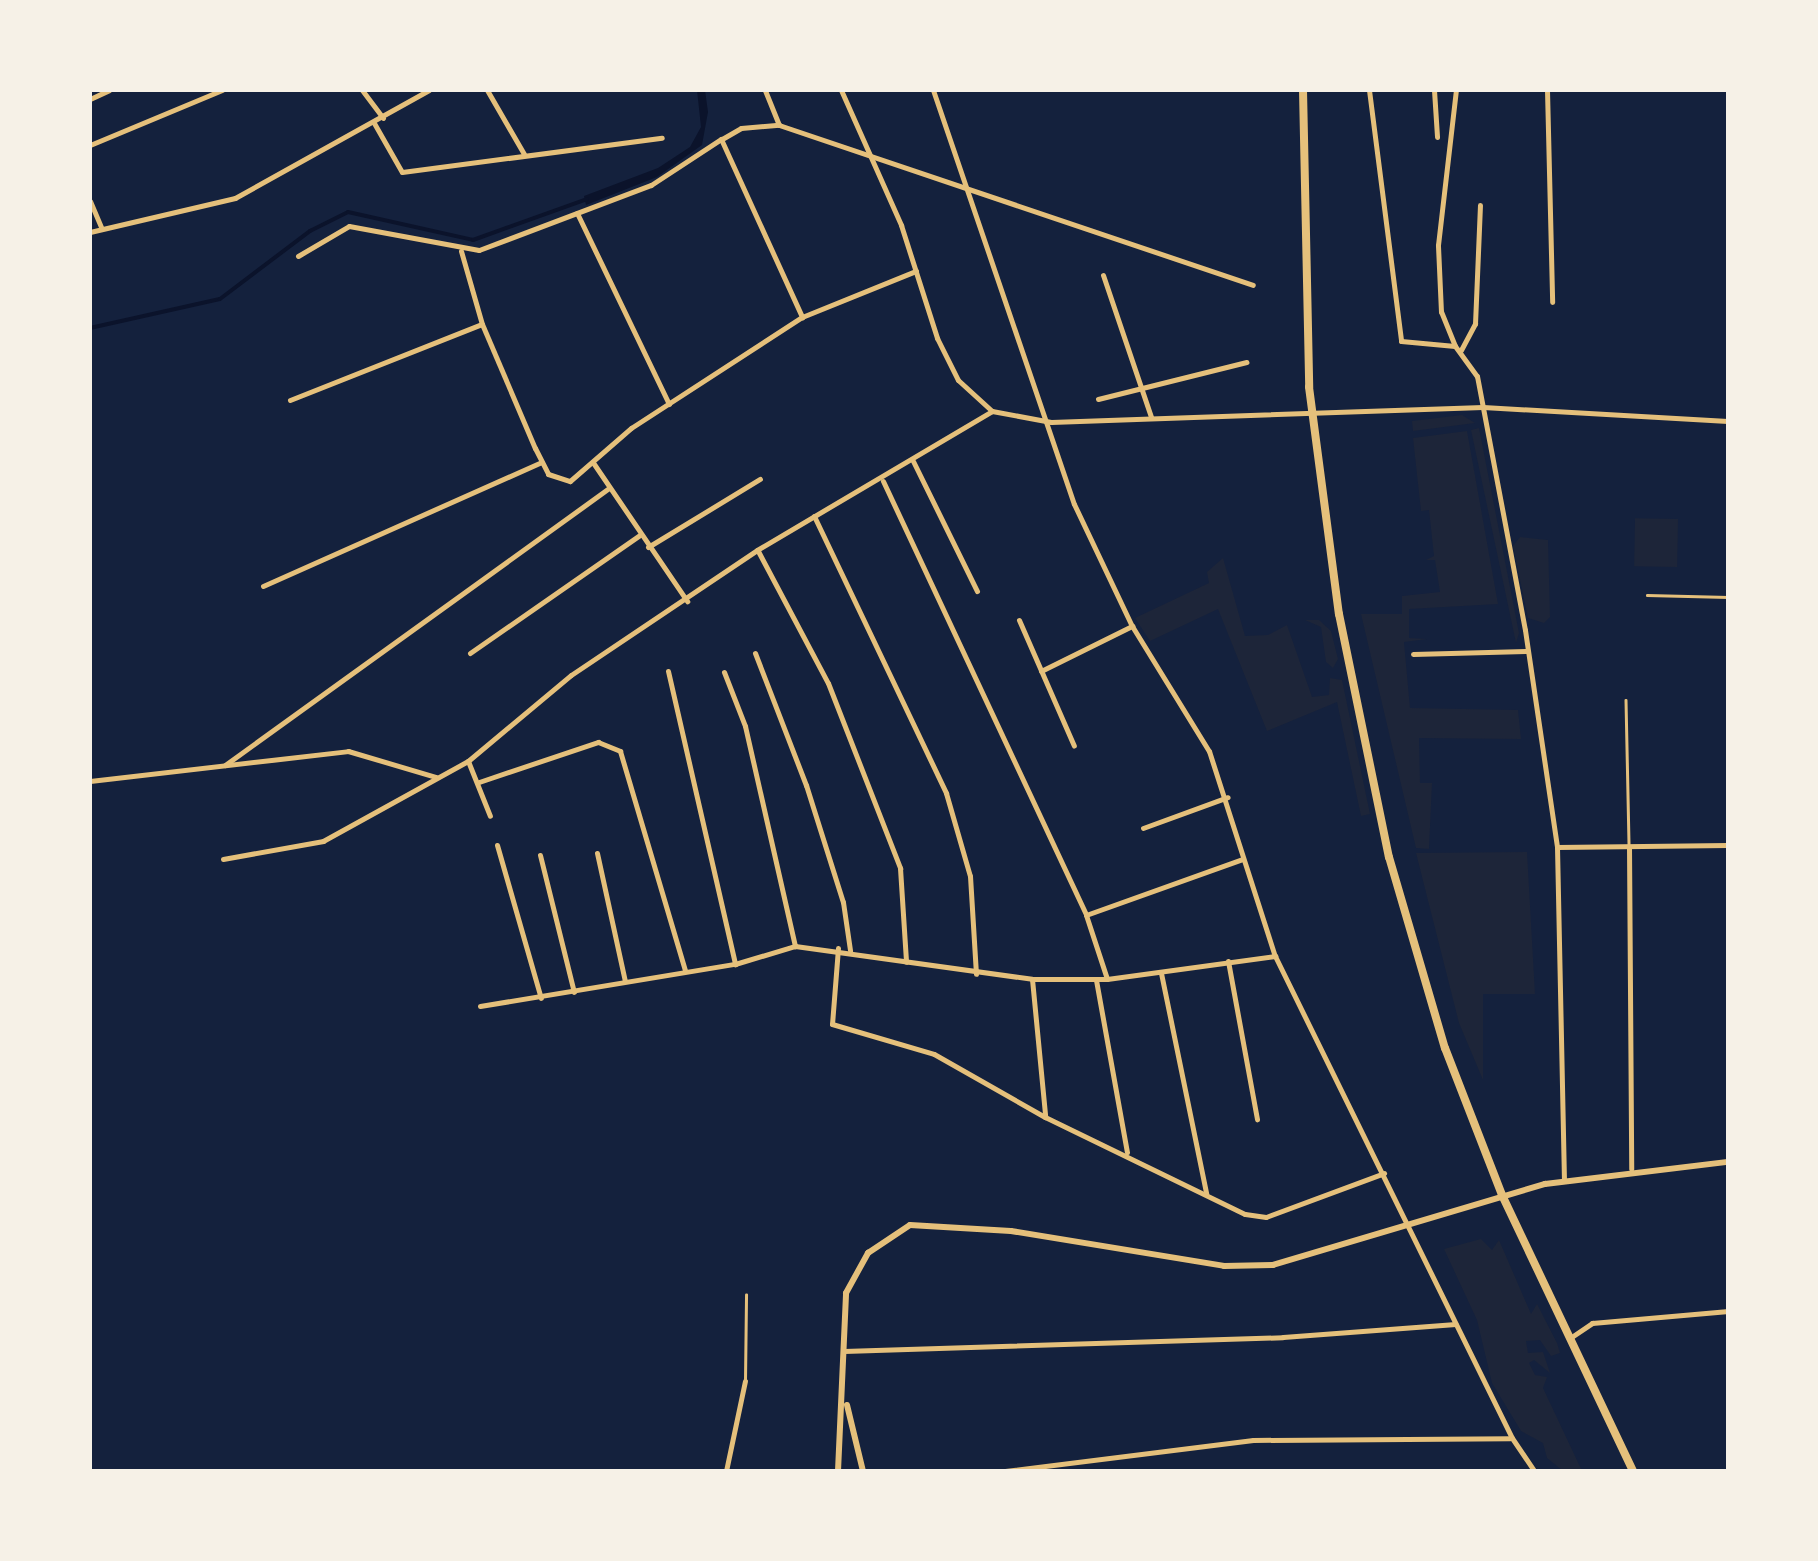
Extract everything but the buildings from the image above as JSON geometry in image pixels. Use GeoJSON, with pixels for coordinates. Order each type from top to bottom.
{"type":"FeatureCollection","features":[{"type":"Feature","properties":{"kind":"main road"},"geometry":{"type":"LineString","coordinates":[[1303,90],[1302,283],[1313,416],[1340,614],[1389,856],[1445,1048],[1502,1195],[1633,1471]]}},
{"type":"Feature","properties":{"kind":"street"},"geometry":{"type":"LineString","coordinates":[[90,99],[109,90]]}},
{"type":"Feature","properties":{"kind":"street"},"geometry":{"type":"LineString","coordinates":[[90,145],[222,90]]}},
{"type":"Feature","properties":{"kind":"street"},"geometry":{"type":"LineString","coordinates":[[362,90],[382,118]]}},
{"type":"Feature","properties":{"kind":"street"},"geometry":{"type":"LineString","coordinates":[[90,232],[236,198],[429,90]]}},
{"type":"Feature","properties":{"kind":"street"},"geometry":{"type":"LineString","coordinates":[[487,90],[524,154]]}},
{"type":"Feature","properties":{"kind":"street"},"geometry":{"type":"LineString","coordinates":[[765,90],[778,124]]}},
{"type":"Feature","properties":{"kind":"street"},"geometry":{"type":"LineString","coordinates":[[841,90],[958,380],[992,411],[1051,422],[1151,416],[1313,416],[1483,407],[1728,421]]}},
{"type":"Feature","properties":{"kind":"street"},"geometry":{"type":"LineString","coordinates":[[933,90],[1051,422],[1074,504],[1132,626],[1209,750],[1228,797],[1242,858],[1275,956],[1512,1438],[1534,1471]]}},
{"type":"Feature","properties":{"kind":"street"},"geometry":{"type":"LineString","coordinates":[[1368,90],[1401,342],[1458,348]]}},
{"type":"Feature","properties":{"kind":"street"},"geometry":{"type":"LineString","coordinates":[[1434,90],[1436,137]]}},
{"type":"Feature","properties":{"kind":"street"},"geometry":{"type":"LineString","coordinates":[[1456,90],[1438,245],[1442,312],[1458,348],[1477,376],[1528,651],[1557,847],[1564,1180]]}},
{"type":"Feature","properties":{"kind":"street"},"geometry":{"type":"LineString","coordinates":[[1547,90],[1552,302]]}},
{"type":"Feature","properties":{"kind":"street"},"geometry":{"type":"LineString","coordinates":[[374,123],[402,172],[662,138]]}},
{"type":"Feature","properties":{"kind":"street"},"geometry":{"type":"LineString","coordinates":[[298,256],[350,226],[462,252],[510,240],[650,185],[742,128],[778,124],[1252,285]]}},
{"type":"Feature","properties":{"kind":"street"},"geometry":{"type":"LineString","coordinates":[[722,139],[802,317]]}},
{"type":"Feature","properties":{"kind":"street"},"geometry":{"type":"LineString","coordinates":[[90,201],[102,229]]}},
{"type":"Feature","properties":{"kind":"street"},"geometry":{"type":"LineString","coordinates":[[1458,348],[1475,324],[1480,204]]}},
{"type":"Feature","properties":{"kind":"street"},"geometry":{"type":"LineString","coordinates":[[576,212],[669,404]]}},
{"type":"Feature","properties":{"kind":"street"},"geometry":{"type":"LineString","coordinates":[[462,252],[482,324],[542,462],[558,480],[570,481],[669,404],[802,317],[916,270]]}},
{"type":"Feature","properties":{"kind":"street"},"geometry":{"type":"LineString","coordinates":[[1103,275],[1151,416]]}},
{"type":"Feature","properties":{"kind":"street"},"geometry":{"type":"LineString","coordinates":[[290,400],[482,324]]}},
{"type":"Feature","properties":{"kind":"street"},"geometry":{"type":"LineString","coordinates":[[1098,399],[1246,362]]}},
{"type":"Feature","properties":{"kind":"street"},"geometry":{"type":"LineString","coordinates":[[222,859],[324,841],[468,761],[571,675],[687,602],[758,550],[882,480],[992,411]]}},
{"type":"Feature","properties":{"kind":"street"},"geometry":{"type":"LineString","coordinates":[[913,461],[977,591]]}},
{"type":"Feature","properties":{"kind":"street"},"geometry":{"type":"LineString","coordinates":[[263,586],[542,462]]}},
{"type":"Feature","properties":{"kind":"street"},"geometry":{"type":"LineString","coordinates":[[594,464],[687,602]]}},
{"type":"Feature","properties":{"kind":"street"},"geometry":{"type":"LineString","coordinates":[[648,547],[760,480]]}},
{"type":"Feature","properties":{"kind":"street"},"geometry":{"type":"LineString","coordinates":[[882,480],[1086,915],[1108,979]]}},
{"type":"Feature","properties":{"kind":"street"},"geometry":{"type":"LineString","coordinates":[[225,765],[609,488]]}},
{"type":"Feature","properties":{"kind":"street"},"geometry":{"type":"LineString","coordinates":[[814,516],[946,793],[970,876],[976,974]]}},
{"type":"Feature","properties":{"kind":"street"},"geometry":{"type":"LineString","coordinates":[[470,654],[640,534]]}},
{"type":"Feature","properties":{"kind":"street"},"geometry":{"type":"LineString","coordinates":[[758,550],[828,683],[900,868],[906,962]]}},
{"type":"Feature","properties":{"kind":"street"},"geometry":{"type":"LineString","coordinates":[[1019,620],[1074,746]]}},
{"type":"Feature","properties":{"kind":"street"},"geometry":{"type":"LineString","coordinates":[[1041,671],[1132,626]]}},
{"type":"Feature","properties":{"kind":"street"},"geometry":{"type":"LineString","coordinates":[[1413,654],[1528,651]]}},
{"type":"Feature","properties":{"kind":"street"},"geometry":{"type":"LineString","coordinates":[[755,653],[806,785],[843,902],[850,950]]}},
{"type":"Feature","properties":{"kind":"street"},"geometry":{"type":"LineString","coordinates":[[668,671],[736,964]]}},
{"type":"Feature","properties":{"kind":"street"},"geometry":{"type":"LineString","coordinates":[[724,672],[744,726],[794,946]]}},
{"type":"Feature","properties":{"kind":"street"},"geometry":{"type":"LineString","coordinates":[[479,782],[598,742],[620,750],[685,972]]}},
{"type":"Feature","properties":{"kind":"street"},"geometry":{"type":"LineString","coordinates":[[90,781],[348,751],[436,777]]}},
{"type":"Feature","properties":{"kind":"street"},"geometry":{"type":"LineString","coordinates":[[468,761],[490,816]]}},
{"type":"Feature","properties":{"kind":"street"},"geometry":{"type":"LineString","coordinates":[[1143,828],[1228,797]]}},
{"type":"Feature","properties":{"kind":"street"},"geometry":{"type":"LineString","coordinates":[[498,845],[541,998]]}},
{"type":"Feature","properties":{"kind":"street"},"geometry":{"type":"LineString","coordinates":[[1557,847],[1728,845]]}},
{"type":"Feature","properties":{"kind":"street"},"geometry":{"type":"LineString","coordinates":[[1629,846],[1631,1169]]}},
{"type":"Feature","properties":{"kind":"street"},"geometry":{"type":"LineString","coordinates":[[596,853],[626,981]]}},
{"type":"Feature","properties":{"kind":"street"},"geometry":{"type":"LineString","coordinates":[[540,855],[574,992]]}},
{"type":"Feature","properties":{"kind":"street"},"geometry":{"type":"LineString","coordinates":[[1086,915],[1242,858]]}},
{"type":"Feature","properties":{"kind":"street"},"geometry":{"type":"LineString","coordinates":[[480,1006],[736,964],[794,946],[838,948],[976,974],[1032,979],[1108,979],[1275,956]]}},
{"type":"Feature","properties":{"kind":"street"},"geometry":{"type":"LineString","coordinates":[[838,948],[832,1024],[934,1054],[1045,1117],[1266,1217],[1384,1173]]}},
{"type":"Feature","properties":{"kind":"street"},"geometry":{"type":"LineString","coordinates":[[1228,962],[1257,1119]]}},
{"type":"Feature","properties":{"kind":"street"},"geometry":{"type":"LineString","coordinates":[[1161,972],[1206,1192]]}},
{"type":"Feature","properties":{"kind":"street"},"geometry":{"type":"LineString","coordinates":[[1032,979],[1045,1117]]}},
{"type":"Feature","properties":{"kind":"street"},"geometry":{"type":"LineString","coordinates":[[1096,980],[1126,1152]]}},
{"type":"Feature","properties":{"kind":"street"},"geometry":{"type":"LineString","coordinates":[[838,1471],[845,1401],[840,1351],[851,1279],[879,1242],[910,1225],[1011,1231],[1246,1266],[1318,1256],[1408,1223],[1564,1180],[1631,1169],[1728,1162]]}},
{"type":"Feature","properties":{"kind":"street"},"geometry":{"type":"LineString","coordinates":[[1570,1338],[1592,1324],[1728,1311]]}},
{"type":"Feature","properties":{"kind":"street"},"geometry":{"type":"LineString","coordinates":[[840,1351],[1283,1337],[1456,1324]]}},
{"type":"Feature","properties":{"kind":"street"},"geometry":{"type":"LineString","coordinates":[[726,1471],[744,1381]]}},
{"type":"Feature","properties":{"kind":"street"},"geometry":{"type":"LineString","coordinates":[[845,1401],[859,1435],[863,1471]]}},
{"type":"Feature","properties":{"kind":"street"},"geometry":{"type":"LineString","coordinates":[[1005,1471],[1253,1440],[1512,1438]]}},
{"type":"Feature","properties":{"kind":"lane"},"geometry":{"type":"LineString","coordinates":[[1648,594],[1728,597]]}},
{"type":"Feature","properties":{"kind":"lane"},"geometry":{"type":"LineString","coordinates":[[1626,700],[1629,846]]}},
{"type":"Feature","properties":{"kind":"lane"},"geometry":{"type":"LineString","coordinates":[[744,1381],[746,1295]]}},
{"type":"Feature","properties":{"kind":"shaded area"},"geometry":{"type":"Polygon","coordinates":[[[697,90],[705,90],[708,112],[702,145],[657,177],[586,205],[584,196],[658,168],[690,147],[701,127],[697,90]]]}},
{"type":"Feature","properties":{"kind":"shaded area"},"geometry":{"type":"Polygon","coordinates":[[[1462,415],[1475,423],[1413,431],[1412,421],[1462,415]]]}},
{"type":"Feature","properties":{"kind":"shaded area"},"geometry":{"type":"Polygon","coordinates":[[[1479,428],[1519,633],[1516,643],[1471,430],[1479,428]]]}},
{"type":"Feature","properties":{"kind":"shaded area"},"geometry":{"type":"Polygon","coordinates":[[[1467,431],[1498,604],[1409,609],[1409,638],[1427,639],[1404,642],[1410,708],[1518,710],[1521,739],[1419,738],[1420,783],[1432,783],[1429,849],[1416,848],[1361,614],[1402,614],[1402,596],[1440,592],[1435,560],[1426,560],[1434,556],[1429,510],[1421,511],[1413,438],[1467,431]]]}},
{"type":"Feature","properties":{"kind":"shaded area"},"geometry":{"type":"Polygon","coordinates":[[[1635,518],[1678,519],[1677,567],[1634,566],[1635,518]]]}},
{"type":"Feature","properties":{"kind":"shaded area"},"geometry":{"type":"Polygon","coordinates":[[[1520,537],[1548,540],[1550,617],[1544,623],[1528,618],[1513,546],[1520,537]]]}},
{"type":"Feature","properties":{"kind":"shaded area"},"geometry":{"type":"Polygon","coordinates":[[[1223,558],[1245,636],[1268,635],[1287,625],[1312,697],[1329,695],[1330,678],[1342,680],[1370,814],[1361,816],[1337,702],[1267,731],[1218,609],[1150,641],[1135,618],[1209,583],[1207,572],[1223,558]]]}},
{"type":"Feature","properties":{"kind":"shaded area"},"geometry":{"type":"Polygon","coordinates":[[[1305,620],[1319,620],[1331,631],[1338,659],[1333,668],[1326,662],[1321,627],[1305,620]]]}},
{"type":"Feature","properties":{"kind":"shaded area"},"geometry":{"type":"Polygon","coordinates":[[[1527,852],[1535,994],[1483,994],[1483,1080],[1459,1023],[1416,853],[1527,852]]]}},
{"type":"Feature","properties":{"kind":"shaded area"},"geometry":{"type":"Polygon","coordinates":[[[1481,1239],[1492,1250],[1499,1240],[1531,1314],[1537,1304],[1557,1343],[1560,1353],[1551,1356],[1540,1340],[1526,1341],[1528,1353],[1543,1352],[1550,1373],[1534,1360],[1529,1363],[1535,1375],[1547,1377],[1543,1388],[1582,1471],[1563,1471],[1547,1458],[1543,1443],[1521,1431],[1492,1383],[1477,1320],[1444,1249],[1481,1239]]]}},
{"type":"Feature","properties":{"kind":"waterway"},"geometry":{"type":"LineString","coordinates":[[90,328],[220,299],[310,231],[348,212],[473,240],[587,199]]}}]}
